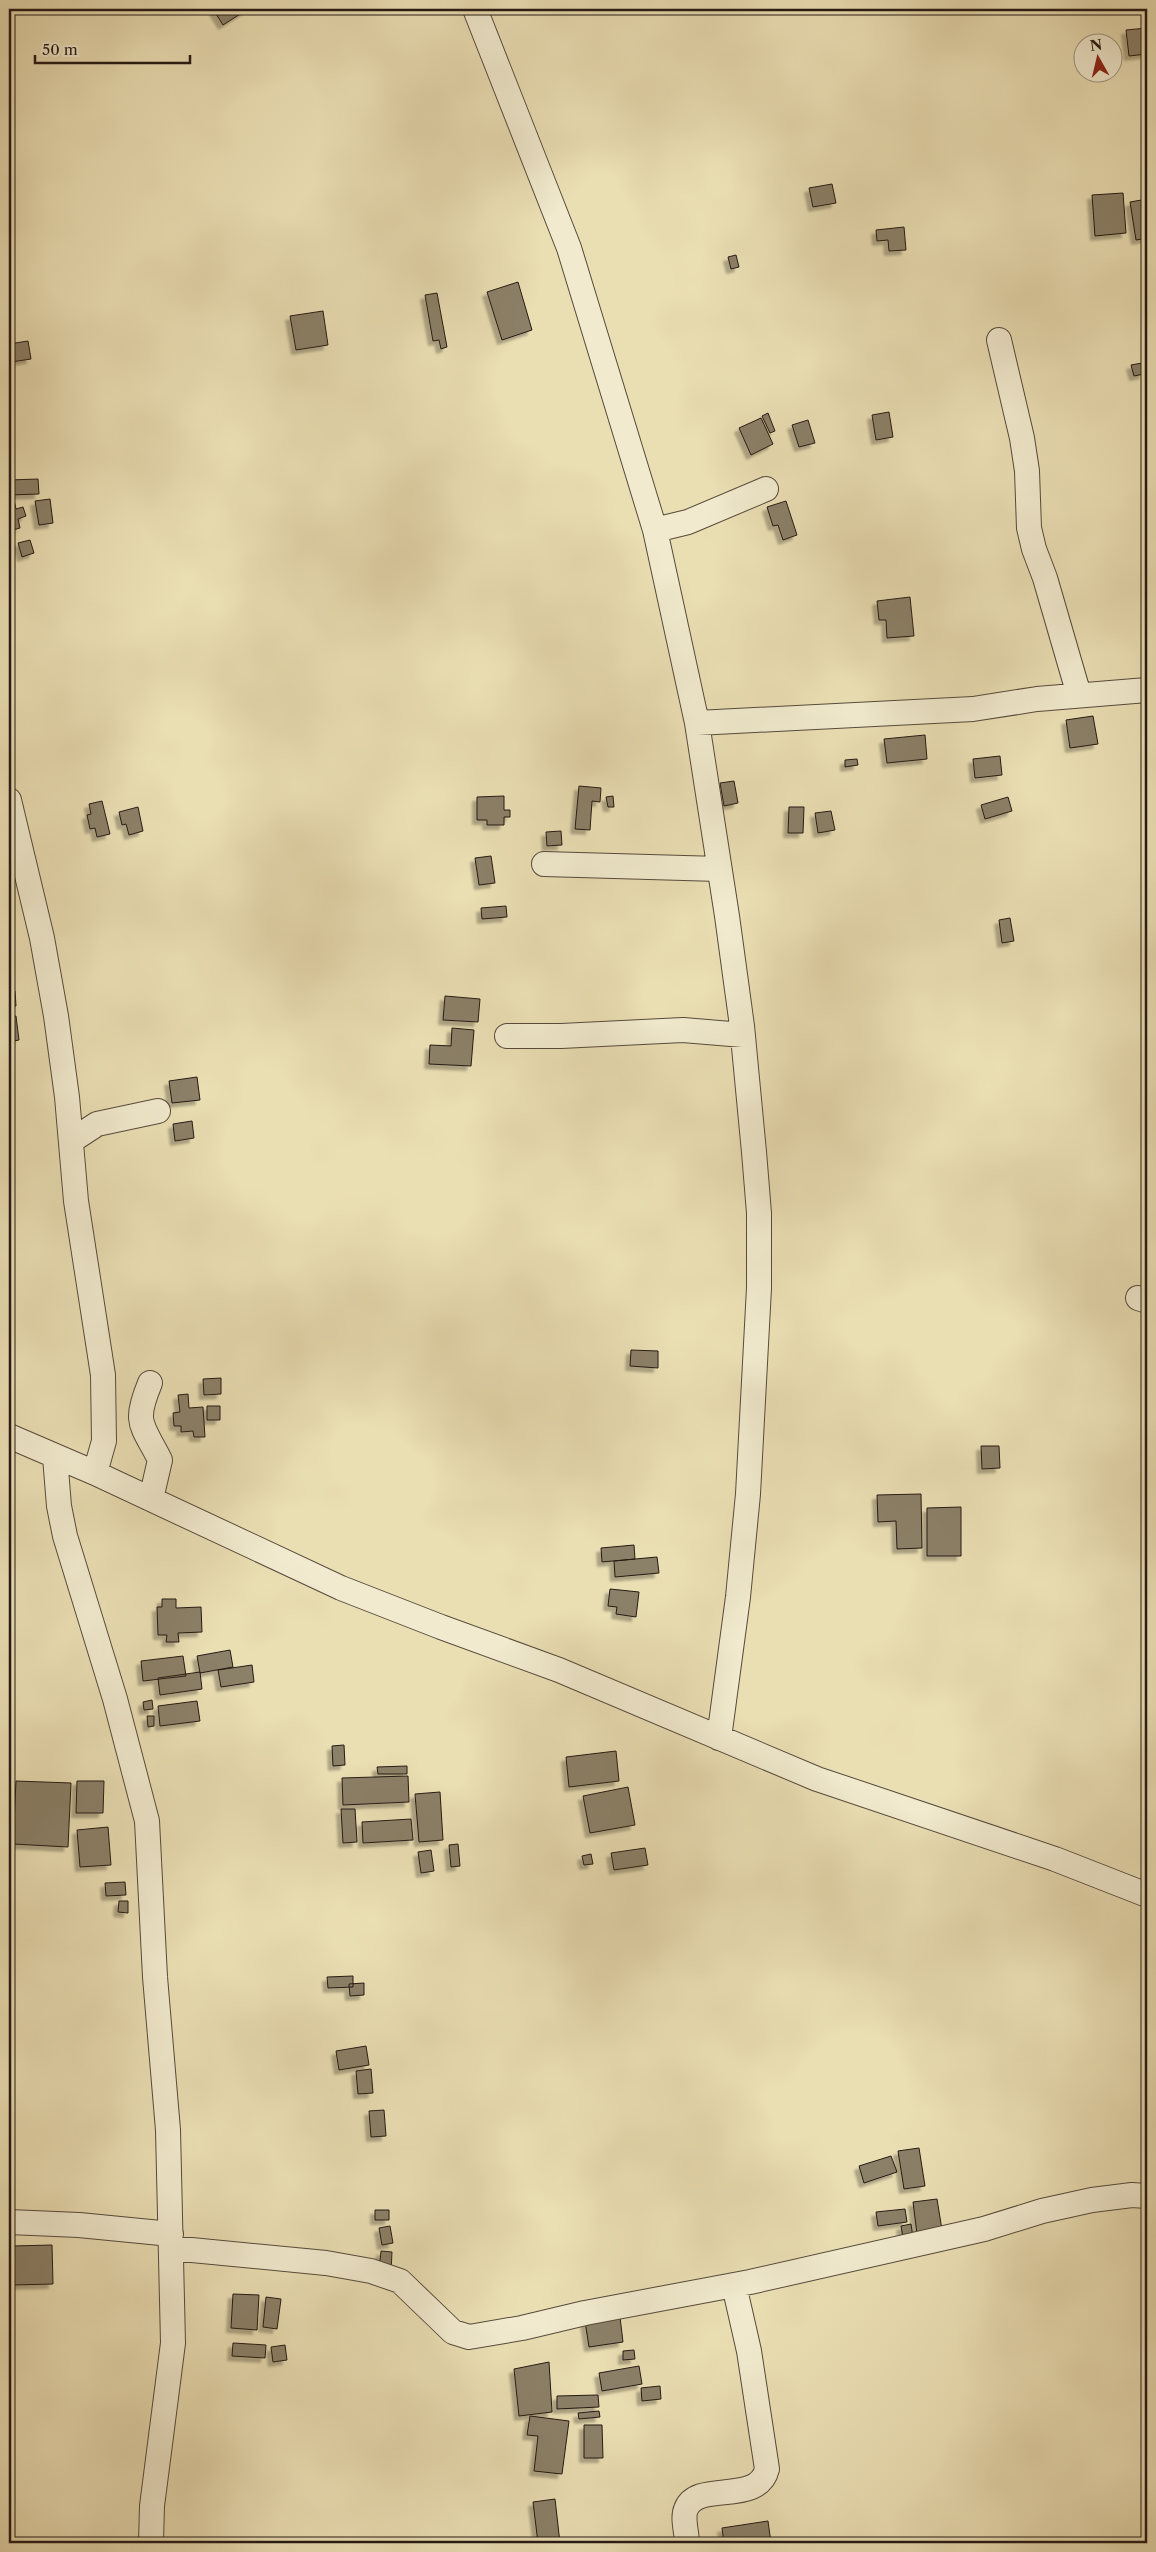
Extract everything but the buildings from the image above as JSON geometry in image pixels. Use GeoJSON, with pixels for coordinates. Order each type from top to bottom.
{"type":"FeatureCollection","features":[{"type":"Feature","properties":{"kind":"street"},"geometry":{"type":"LineString","coordinates":[[475,9],[568,248],[655,530],[697,724],[743,1035],[759,1213],[757,1340],[748,1494],[738,1597],[719,1738]]}},
{"type":"Feature","properties":{"kind":"street"},"geometry":{"type":"LineString","coordinates":[[999,340],[1022,438],[1027,471],[1029,528],[1079,695]]}},
{"type":"Feature","properties":{"kind":"street"},"geometry":{"type":"LineString","coordinates":[[655,530],[688,522],[766,489]]}},
{"type":"Feature","properties":{"kind":"street"},"geometry":{"type":"LineString","coordinates":[[697,724],[973,709],[1079,695],[1147,690]]}},
{"type":"Feature","properties":{"kind":"street"},"geometry":{"type":"LineString","coordinates":[[9,800],[42,938],[56,1016],[67,1097],[76,1201],[103,1375],[104,1441],[94,1473]]}},
{"type":"Feature","properties":{"kind":"street"},"geometry":{"type":"LineString","coordinates":[[544,864],[719,869]]}},
{"type":"Feature","properties":{"kind":"street"},"geometry":{"type":"LineString","coordinates":[[507,1036],[561,1036],[683,1030],[743,1035]]}},
{"type":"Feature","properties":{"kind":"street"},"geometry":{"type":"LineString","coordinates":[[71,1141],[97,1124],[158,1111]]}},
{"type":"Feature","properties":{"kind":"street"},"geometry":{"type":"LineString","coordinates":[[150,1383],[140,1408],[144,1431],[160,1460],[151,1499]]}},
{"type":"Feature","properties":{"kind":"street"},"geometry":{"type":"LineString","coordinates":[[9,1436],[151,1499],[341,1588],[559,1670],[817,1779],[1056,1859],[1147,1895]]}},
{"type":"Feature","properties":{"kind":"street"},"geometry":{"type":"LineString","coordinates":[[55,1457],[59,1506],[65,1536],[115,1699],[147,1821],[155,1977],[168,2130],[173,2343],[152,2506],[152,2543]]}},
{"type":"Feature","properties":{"kind":"street"},"geometry":{"type":"LineString","coordinates":[[9,2222],[79,2225],[171,2241],[371,2270],[400,2281],[453,2332],[468,2337],[522,2328],[585,2313],[734,2285],[984,2229],[1042,2211],[1092,2200],[1132,2195],[1147,2196]]}},
{"type":"Feature","properties":{"kind":"street"},"geometry":{"type":"LineString","coordinates":[[687,2543],[685,2511],[694,2499],[748,2488],[758,2484],[765,2478],[767,2469],[749,2351],[734,2285]]}}]}
